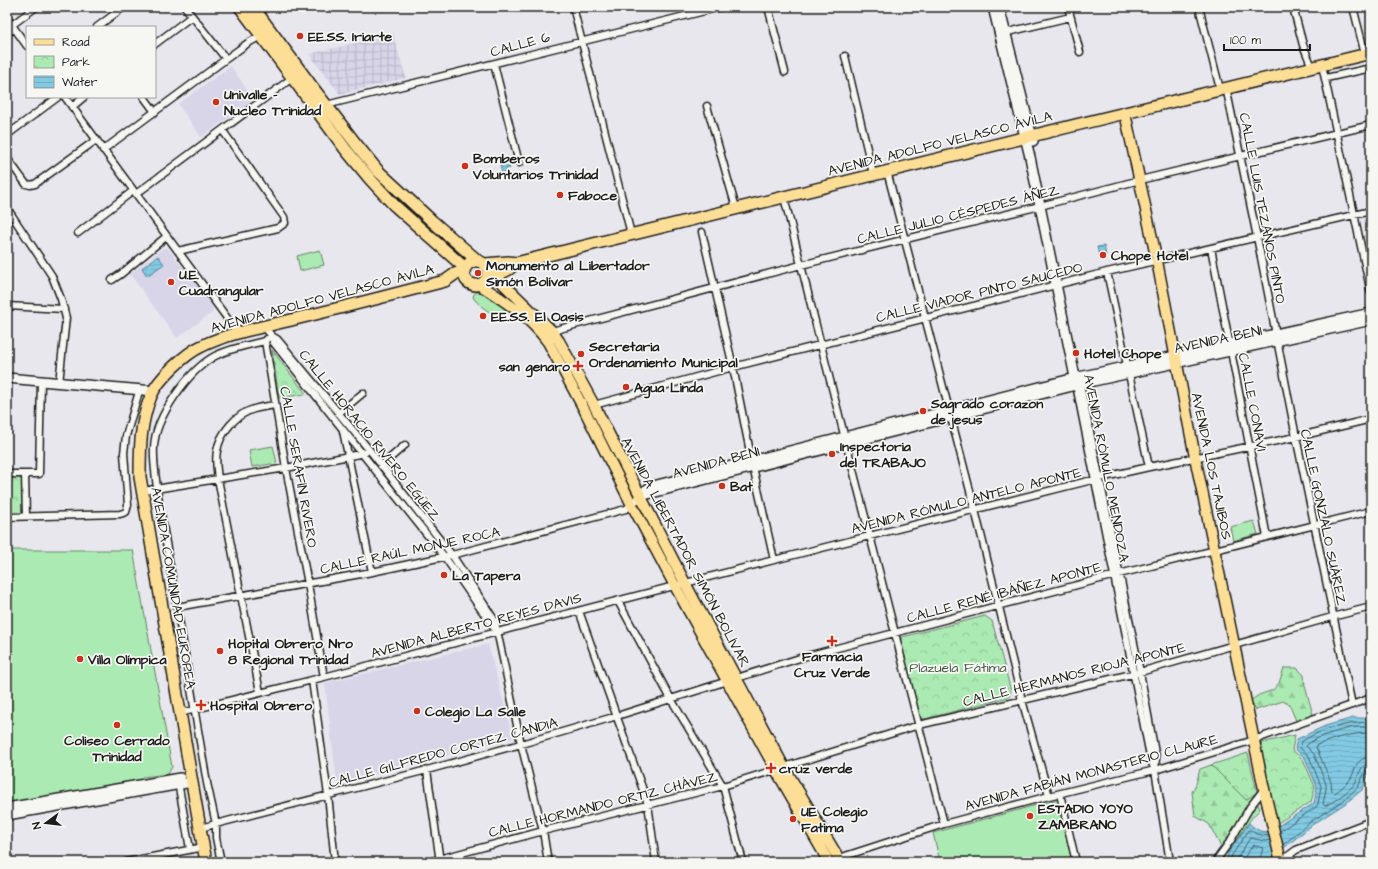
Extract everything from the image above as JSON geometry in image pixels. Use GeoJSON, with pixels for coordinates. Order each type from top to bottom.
{"type":"FeatureCollection","features":[{"type":"Feature","properties":{"kind":"highway"},"geometry":{"type":"LineString","coordinates":[[240,7],[346,150],[370,179],[394,205],[447,253],[465,273],[472,285],[485,273],[378,171],[326,105],[253,7]]}},
{"type":"Feature","properties":{"kind":"highway","name":"AVENIDA ADOLFO VELASCO ÁVILA"},"geometry":{"type":"LineString","coordinates":[[485,273],[508,262],[516,263],[1368,53]]}},
{"type":"Feature","properties":{"kind":"highway"},"geometry":{"type":"LineString","coordinates":[[445,281],[449,277],[451,270],[447,253]]}},
{"type":"Feature","properties":{"kind":"highway","name":"AVENIDA ADOLFO VELASCO ÁVILA"},"geometry":{"type":"LineString","coordinates":[[168,372],[181,360],[201,346],[238,333],[445,281],[455,274],[465,273],[470,262],[485,273],[510,269],[516,263]]}},
{"type":"Feature","properties":{"kind":"highway","name":"AVENIDA COMUNIDAD EUROPEA"},"geometry":{"type":"LineString","coordinates":[[168,372],[152,393],[143,421],[140,446],[140,477],[206,862]]}},
{"type":"Feature","properties":{"kind":"main road","name":"AVENIDA RÓMULO MENDOZA"},"geometry":{"type":"LineString","coordinates":[[993,7],[1003,33],[1029,136],[1077,381]]}},
{"type":"Feature","properties":{"kind":"main road","name":"AVENIDA RÓMULO MENDOZA"},"geometry":{"type":"LineString","coordinates":[[1000,7],[1003,33]]}},
{"type":"Feature","properties":{"kind":"main road","name":"AVENIDA LOS TAJIBOS"},"geometry":{"type":"LineString","coordinates":[[1125,113],[1157,261],[1234,646],[1281,862]]}},
{"type":"Feature","properties":{"kind":"main road","name":"AVENIDA LIBERTADOR SIMÓN BOLÍVAR"},"geometry":{"type":"LineString","coordinates":[[485,273],[552,330],[559,341],[594,405],[640,496],[680,584]]}},
{"type":"Feature","properties":{"kind":"main road","name":"AVENIDA LIBERTADOR SIMÓN BOLÍVAR"},"geometry":{"type":"LineString","coordinates":[[485,273],[491,291],[520,312],[541,332],[548,342],[585,411],[632,505],[680,584],[780,769],[833,861]]}},
{"type":"Feature","properties":{"kind":"main road","name":"AVENIDA BENI"},"geometry":{"type":"LineString","coordinates":[[640,496],[653,486],[752,464],[1077,381],[1230,348],[1371,313]]}},
{"type":"Feature","properties":{"kind":"main road","name":"AVENIDA BENI"},"geometry":{"type":"LineString","coordinates":[[1276,337],[1371,320]]}},
{"type":"Feature","properties":{"kind":"main road"},"geometry":{"type":"LineString","coordinates":[[7,378],[41,384],[138,395],[152,393]]}},
{"type":"Feature","properties":{"kind":"main road"},"geometry":{"type":"LineString","coordinates":[[7,385],[59,382],[152,393]]}},
{"type":"Feature","properties":{"kind":"main road"},"geometry":{"type":"LineString","coordinates":[[7,815],[191,779]]}},
{"type":"Feature","properties":{"kind":"main road"},"geometry":{"type":"LineString","coordinates":[[7,808],[178,782]]}},
{"type":"Feature","properties":{"kind":"street"},"geometry":{"type":"LineString","coordinates":[[7,34],[36,7]]}},
{"type":"Feature","properties":{"kind":"street"},"geometry":{"type":"LineString","coordinates":[[98,26],[124,7]]}},
{"type":"Feature","properties":{"kind":"street"},"geometry":{"type":"LineString","coordinates":[[186,7],[226,59]]}},
{"type":"Feature","properties":{"kind":"street"},"geometry":{"type":"LineString","coordinates":[[573,7],[631,234]]}},
{"type":"Feature","properties":{"kind":"street","name":"CALLE 6"},"geometry":{"type":"LineString","coordinates":[[326,105],[721,7]]}},
{"type":"Feature","properties":{"kind":"street"},"geometry":{"type":"LineString","coordinates":[[768,7],[785,72]]}},
{"type":"Feature","properties":{"kind":"street"},"geometry":{"type":"LineString","coordinates":[[1068,7],[1080,52]]}},
{"type":"Feature","properties":{"kind":"street","name":"CALLE LUIS TEZANOS PINTO"},"geometry":{"type":"LineString","coordinates":[[1199,7],[1223,88],[1240,156],[1276,337]]}},
{"type":"Feature","properties":{"kind":"street"},"geometry":{"type":"LineString","coordinates":[[1293,7],[1302,44],[1326,78],[1371,293]]}},
{"type":"Feature","properties":{"kind":"street"},"geometry":{"type":"LineString","coordinates":[[1353,7],[1368,53]]}},
{"type":"Feature","properties":{"kind":"street"},"geometry":{"type":"LineString","coordinates":[[156,43],[192,16]]}},
{"type":"Feature","properties":{"kind":"street"},"geometry":{"type":"LineString","coordinates":[[1003,33],[1070,17]]}},
{"type":"Feature","properties":{"kind":"street"},"geometry":{"type":"LineString","coordinates":[[7,18],[26,45]]}},
{"type":"Feature","properties":{"kind":"street"},"geometry":{"type":"LineString","coordinates":[[103,150],[248,43],[261,36]]}},
{"type":"Feature","properties":{"kind":"street"},"geometry":{"type":"LineString","coordinates":[[845,56],[873,174]]}},
{"type":"Feature","properties":{"kind":"street"},"geometry":{"type":"LineString","coordinates":[[494,64],[519,164]]}},
{"type":"Feature","properties":{"kind":"street"},"geometry":{"type":"LineString","coordinates":[[1326,78],[1371,68]]}},
{"type":"Feature","properties":{"kind":"street"},"geometry":{"type":"LineString","coordinates":[[78,233],[223,130],[292,78]]}},
{"type":"Feature","properties":{"kind":"street"},"geometry":{"type":"LineString","coordinates":[[7,135],[57,98]]}},
{"type":"Feature","properties":{"kind":"street"},"geometry":{"type":"LineString","coordinates":[[66,98],[238,333]]}},
{"type":"Feature","properties":{"kind":"street"},"geometry":{"type":"LineString","coordinates":[[72,107],[83,98]]}},
{"type":"Feature","properties":{"kind":"street"},"geometry":{"type":"LineString","coordinates":[[145,98],[155,112]]}},
{"type":"Feature","properties":{"kind":"street"},"geometry":{"type":"LineString","coordinates":[[706,106],[736,208]]}},
{"type":"Feature","properties":{"kind":"street","name":"CALLE JULIO CÉSPEDES ÁÑEZ"},"geometry":{"type":"LineString","coordinates":[[552,330],[800,265],[1140,180],[1371,125]]}},
{"type":"Feature","properties":{"kind":"street"},"geometry":{"type":"LineString","coordinates":[[178,251],[278,228],[285,224],[284,217],[223,130]]}},
{"type":"Feature","properties":{"kind":"street"},"geometry":{"type":"LineString","coordinates":[[7,158],[26,184],[35,184],[96,140]]}},
{"type":"Feature","properties":{"kind":"street"},"geometry":{"type":"LineString","coordinates":[[887,171],[906,239],[1000,605],[1022,700],[1048,796]]}},
{"type":"Feature","properties":{"kind":"street"},"geometry":{"type":"LineString","coordinates":[[784,197],[800,265],[944,824]]}},
{"type":"Feature","properties":{"kind":"street"},"geometry":{"type":"LineString","coordinates":[[7,208],[52,276],[64,309],[66,318],[59,382]]}},
{"type":"Feature","properties":{"kind":"street","name":"CALLE VIADOR PINTO SAUCEDO"},"geometry":{"type":"LineString","coordinates":[[594,405],[733,367],[1106,272],[1371,211]]}},
{"type":"Feature","properties":{"kind":"street"},"geometry":{"type":"LineString","coordinates":[[702,232],[733,367],[752,464],[774,560]]}},
{"type":"Feature","properties":{"kind":"street"},"geometry":{"type":"LineString","coordinates":[[112,280],[167,236]]}},
{"type":"Feature","properties":{"kind":"street","name":"CALLE CONAVI"},"geometry":{"type":"LineString","coordinates":[[1211,248],[1267,537]]}},
{"type":"Feature","properties":{"kind":"street"},"geometry":{"type":"LineString","coordinates":[[1106,272],[1149,466]]}},
{"type":"Feature","properties":{"kind":"street"},"geometry":{"type":"LineString","coordinates":[[7,306],[64,309]]}},
{"type":"Feature","properties":{"kind":"street","name":"CALLE HORACIO RIVERO EGÜEZ"},"geometry":{"type":"LineString","coordinates":[[264,327],[277,339],[350,426],[452,555],[495,621],[521,744],[543,831],[548,862]]}},
{"type":"Feature","properties":{"kind":"street"},"geometry":{"type":"LineString","coordinates":[[221,862],[216,838],[216,824],[207,783],[157,490],[154,447],[156,431],[163,415],[178,392],[200,366],[230,349],[265,341],[272,336]]}},
{"type":"Feature","properties":{"kind":"street","name":"CALLE HORACIO RIVERO EGÜEZ"},"geometry":{"type":"LineString","coordinates":[[272,336],[273,342],[444,556],[498,632]]}},
{"type":"Feature","properties":{"kind":"street","name":"CALLE GONZALO SUÁREZ"},"geometry":{"type":"LineString","coordinates":[[1276,337],[1332,617],[1352,705]]}},
{"type":"Feature","properties":{"kind":"street","name":"CALLE SERAFÍN RIVERO"},"geometry":{"type":"LineString","coordinates":[[265,341],[286,468],[324,677]]}},
{"type":"Feature","properties":{"kind":"street","name":"AVENIDA RÓMULO MENDOZA"},"geometry":{"type":"LineString","coordinates":[[1077,381],[1117,575],[1140,672],[1156,758],[1155,770],[1170,862]]}},
{"type":"Feature","properties":{"kind":"street"},"geometry":{"type":"LineString","coordinates":[[7,474],[40,474],[41,384]]}},
{"type":"Feature","properties":{"kind":"street"},"geometry":{"type":"LineString","coordinates":[[339,413],[363,393]]}},
{"type":"Feature","properties":{"kind":"street"},"geometry":{"type":"LineString","coordinates":[[7,517],[120,514],[126,512],[128,505],[124,453],[126,436],[138,395]]}},
{"type":"Feature","properties":{"kind":"street"},"geometry":{"type":"LineString","coordinates":[[260,692],[218,479],[217,451],[223,434],[242,414],[253,409],[275,405]]}},
{"type":"Feature","properties":{"kind":"street","name":"AVENIDA RÓMULO ANTELO APONTE"},"geometry":{"type":"LineString","coordinates":[[680,584],[1149,466],[1296,437],[1371,419]]}},
{"type":"Feature","properties":{"kind":"street"},"geometry":{"type":"LineString","coordinates":[[350,426],[343,430],[372,572]]}},
{"type":"Feature","properties":{"kind":"street"},"geometry":{"type":"LineString","coordinates":[[381,466],[405,445]]}},
{"type":"Feature","properties":{"kind":"street"},"geometry":{"type":"LineString","coordinates":[[143,492],[371,452]]}},
{"type":"Feature","properties":{"kind":"street"},"geometry":{"type":"LineString","coordinates":[[25,474],[26,516]]}},
{"type":"Feature","properties":{"kind":"street","name":"CALLE RAÚL MONJE ROCA"},"geometry":{"type":"LineString","coordinates":[[177,607],[372,572],[452,555],[626,509],[640,496]]}},
{"type":"Feature","properties":{"kind":"street","name":"CALLE RENÉ IBÁÑEZ APONTE"},"geometry":{"type":"LineString","coordinates":[[732,680],[803,658],[1000,605],[1371,511]]}},
{"type":"Feature","properties":{"kind":"street","name":"AVENIDA RÓMULO MENDOZA"},"geometry":{"type":"LineString","coordinates":[[1117,575],[1133,674],[1151,761],[1155,770]]}},
{"type":"Feature","properties":{"kind":"street","name":"AVENIDA ALBERTO REYES DAVIS"},"geometry":{"type":"LineString","coordinates":[[180,713],[680,584]]}},
{"type":"Feature","properties":{"kind":"street"},"geometry":{"type":"LineString","coordinates":[[618,601],[671,699],[723,786],[743,862]]}},
{"type":"Feature","properties":{"kind":"street","name":"CALLE HERMANOS RIOJA APONTE"},"geometry":{"type":"LineString","coordinates":[[780,769],[919,725],[1133,674],[1371,607]]}},
{"type":"Feature","properties":{"kind":"street"},"geometry":{"type":"LineString","coordinates":[[579,611],[648,804],[656,862]]}},
{"type":"Feature","properties":{"kind":"street"},"geometry":{"type":"LineString","coordinates":[[312,680],[328,795],[335,862]]}},
{"type":"Feature","properties":{"kind":"street","name":"CALLE GILFREDO CORTEZ CANDIA"},"geometry":{"type":"LineString","coordinates":[[200,828],[427,770],[521,744],[732,680]]}},
{"type":"Feature","properties":{"kind":"street","name":"AVENIDA FABIÁN MONASTERIO CLAURE"},"geometry":{"type":"LineString","coordinates":[[833,861],[944,824],[1048,796],[1155,770],[1254,740],[1371,698]]}},
{"type":"Feature","properties":{"kind":"street","name":"CALLE HORMANDO ORTIZ CHÁVEZ"},"geometry":{"type":"LineString","coordinates":[[428,862],[543,831],[723,786],[780,769]]}},
{"type":"Feature","properties":{"kind":"street"},"geometry":{"type":"LineString","coordinates":[[427,770],[440,860]]}},
{"type":"Feature","properties":{"kind":"street"},"geometry":{"type":"LineString","coordinates":[[178,782],[190,849]]}},
{"type":"Feature","properties":{"kind":"street"},"geometry":{"type":"LineString","coordinates":[[1215,862],[1231,840],[1250,807],[1264,789]]}},
{"type":"Feature","properties":{"kind":"street"},"geometry":{"type":"LineString","coordinates":[[1060,794],[1076,862]]}},
{"type":"Feature","properties":{"kind":"street"},"geometry":{"type":"LineString","coordinates":[[1284,862],[1288,856],[1296,850],[1371,821]]}},
{"type":"Feature","properties":{"kind":"street"},"geometry":{"type":"LineString","coordinates":[[126,862],[204,847]]}},
{"type":"Feature","properties":{"kind":"shaded area"},"geometry":{"type":"Polygon","coordinates":[[[393,34],[406,78],[340,94],[309,54],[393,34]]]}},
{"type":"Feature","properties":{"kind":"shaded area","name":"Univalle - Nucleo Trinidad"},"geometry":{"type":"Polygon","coordinates":[[[231,66],[254,100],[201,137],[178,104],[231,66]]]}},
{"type":"Feature","properties":{"kind":"shaded area"},"geometry":{"type":"Polygon","coordinates":[[[167,247],[212,306],[213,312],[177,338],[130,274],[162,249],[167,247]]]}},
{"type":"Feature","properties":{"kind":"shaded area","name":"Colegio La Salle"},"geometry":{"type":"Polygon","coordinates":[[[488,644],[513,738],[337,784],[325,683],[488,644]]]}},
{"type":"Feature","properties":{"kind":"green space"},"geometry":{"type":"Polygon","coordinates":[[[320,250],[324,265],[300,271],[297,256],[320,250]]]}},
{"type":"Feature","properties":{"kind":"green space"},"geometry":{"type":"Polygon","coordinates":[[[477,292],[485,294],[493,299],[508,310],[507,312],[497,315],[487,310],[473,297],[477,292]]]}},
{"type":"Feature","properties":{"kind":"green space"},"geometry":{"type":"Polygon","coordinates":[[[272,350],[306,394],[279,398],[272,350]]]}},
{"type":"Feature","properties":{"kind":"green space"},"geometry":{"type":"Polygon","coordinates":[[[273,446],[277,463],[252,467],[249,450],[273,446]]]}},
{"type":"Feature","properties":{"kind":"green space"},"geometry":{"type":"Polygon","coordinates":[[[7,478],[22,478],[23,515],[7,515],[7,478]]]}},
{"type":"Feature","properties":{"kind":"green space"},"geometry":{"type":"Polygon","coordinates":[[[1254,521],[1258,534],[1233,541],[1230,527],[1254,521]]]}},
{"type":"Feature","properties":{"kind":"green space","name":"Villa Olímpica"},"geometry":{"type":"Polygon","coordinates":[[[7,550],[133,550],[172,767],[168,774],[142,777],[139,782],[7,804],[7,550]]]}},
{"type":"Feature","properties":{"kind":"green space","name":"Plazuela Fátima"},"geometry":{"type":"Polygon","coordinates":[[[985,616],[992,621],[1011,691],[1009,697],[925,719],[920,717],[900,642],[902,637],[985,616]]]}},
{"type":"Feature","properties":{"kind":"green space"},"geometry":{"type":"Polygon","coordinates":[[[1284,668],[1297,668],[1304,675],[1305,686],[1314,718],[1297,723],[1289,704],[1283,701],[1256,710],[1250,701],[1259,695],[1273,690],[1279,683],[1284,668]]]}},
{"type":"Feature","properties":{"kind":"green space"},"geometry":{"type":"Polygon","coordinates":[[[1295,735],[1292,750],[1303,759],[1315,787],[1311,802],[1276,824],[1257,744],[1295,735]]]}},
{"type":"Feature","properties":{"kind":"green space"},"geometry":{"type":"Polygon","coordinates":[[[1248,753],[1257,792],[1246,800],[1211,765],[1248,753]]]}},
{"type":"Feature","properties":{"kind":"green space"},"geometry":{"type":"Polygon","coordinates":[[[1211,765],[1241,772],[1248,782],[1260,809],[1251,819],[1228,853],[1221,847],[1209,824],[1195,816],[1192,792],[1200,769],[1211,765]]]}},
{"type":"Feature","properties":{"kind":"green space","name":"ESTADIO YOYO ZAMBRANO"},"geometry":{"type":"Polygon","coordinates":[[[1059,799],[1073,862],[940,862],[933,833],[1059,799]]]}},
{"type":"Feature","properties":{"kind":"water"},"geometry":{"type":"Polygon","coordinates":[[[509,162],[510,168],[506,169],[506,173],[502,174],[500,164],[509,162]]]}},
{"type":"Feature","properties":{"kind":"water"},"geometry":{"type":"Polygon","coordinates":[[[1104,246],[1106,255],[1099,256],[1097,247],[1104,246]]]}},
{"type":"Feature","properties":{"kind":"water"},"geometry":{"type":"Polygon","coordinates":[[[158,256],[164,264],[147,276],[142,268],[158,256]]]}},
{"type":"Feature","properties":{"kind":"water"},"geometry":{"type":"Polygon","coordinates":[[[1353,718],[1371,718],[1371,769],[1362,790],[1346,803],[1312,825],[1278,853],[1273,862],[1226,862],[1228,853],[1249,823],[1260,831],[1264,832],[1273,830],[1314,803],[1317,787],[1305,758],[1295,749],[1297,739],[1325,726],[1353,718]]]}},
{"type":"Feature","properties":{"kind":"place","name":"EE.SS. Iriarte"},"geometry":{"type":"Point","coordinates":[300,36]}},
{"type":"Feature","properties":{"kind":"place","name":"Univalle - Nucleo Trinidad"},"geometry":{"type":"Point","coordinates":[216,102]}},
{"type":"Feature","properties":{"kind":"place","name":"Bomberos Voluntarios Trinidad"},"geometry":{"type":"Point","coordinates":[465,166]}},
{"type":"Feature","properties":{"kind":"place","name":"Faboce"},"geometry":{"type":"Point","coordinates":[560,195]}},
{"type":"Feature","properties":{"kind":"place","name":"Chope Hotel"},"geometry":{"type":"Point","coordinates":[1103,255]}},
{"type":"Feature","properties":{"kind":"place","name":"Monumento al Libertador Simón Bolívar"},"geometry":{"type":"Point","coordinates":[478,273]}},
{"type":"Feature","properties":{"kind":"place","name":"U.E. Cuadrangular"},"geometry":{"type":"Point","coordinates":[171,282]}},
{"type":"Feature","properties":{"kind":"place","name":"EE.SS. El Oasis"},"geometry":{"type":"Point","coordinates":[483,316]}},
{"type":"Feature","properties":{"kind":"place","name":"Hotel Chope"},"geometry":{"type":"Point","coordinates":[1076,353]}},
{"type":"Feature","properties":{"kind":"place","name":"Secretaria Ordenamiento Municipal"},"geometry":{"type":"Point","coordinates":[581,354]}},
{"type":"Feature","properties":{"kind":"place","name":"san genaro"},"geometry":{"type":"Point","coordinates":[578,366]}},
{"type":"Feature","properties":{"kind":"place","name":"Agua Linda"},"geometry":{"type":"Point","coordinates":[626,387]}},
{"type":"Feature","properties":{"kind":"place","name":"Sagrado corazon de jesus"},"geometry":{"type":"Point","coordinates":[923,411]}},
{"type":"Feature","properties":{"kind":"place","name":"Inspectoria del TRABAJO"},"geometry":{"type":"Point","coordinates":[832,454]}},
{"type":"Feature","properties":{"kind":"place","name":"Bat"},"geometry":{"type":"Point","coordinates":[722,486]}},
{"type":"Feature","properties":{"kind":"place","name":"La Tapera"},"geometry":{"type":"Point","coordinates":[444,575]}},
{"type":"Feature","properties":{"kind":"place","name":"Farmacia Cruz Verde"},"geometry":{"type":"Point","coordinates":[832,641]}},
{"type":"Feature","properties":{"kind":"place","name":"Hopital Obrero Nro 8 Regional Trinidad"},"geometry":{"type":"Point","coordinates":[220,651]}},
{"type":"Feature","properties":{"kind":"place","name":"Villa Olímpica"},"geometry":{"type":"Point","coordinates":[80,659]}},
{"type":"Feature","properties":{"kind":"place","name":"Hospital Obrero"},"geometry":{"type":"Point","coordinates":[201,705]}},
{"type":"Feature","properties":{"kind":"place","name":"Colegio La Salle"},"geometry":{"type":"Point","coordinates":[417,711]}},
{"type":"Feature","properties":{"kind":"place","name":"Coliseo Cerrado Trinidad"},"geometry":{"type":"Point","coordinates":[117,725]}},
{"type":"Feature","properties":{"kind":"place","name":"cruz verde"},"geometry":{"type":"Point","coordinates":[771,768]}},
{"type":"Feature","properties":{"kind":"place","name":"ESTADIO YOYO ZAMBRANO"},"geometry":{"type":"Point","coordinates":[1030,816]}},
{"type":"Feature","properties":{"kind":"place","name":"UE Colegio Fatima"},"geometry":{"type":"Point","coordinates":[793,819]}}]}
